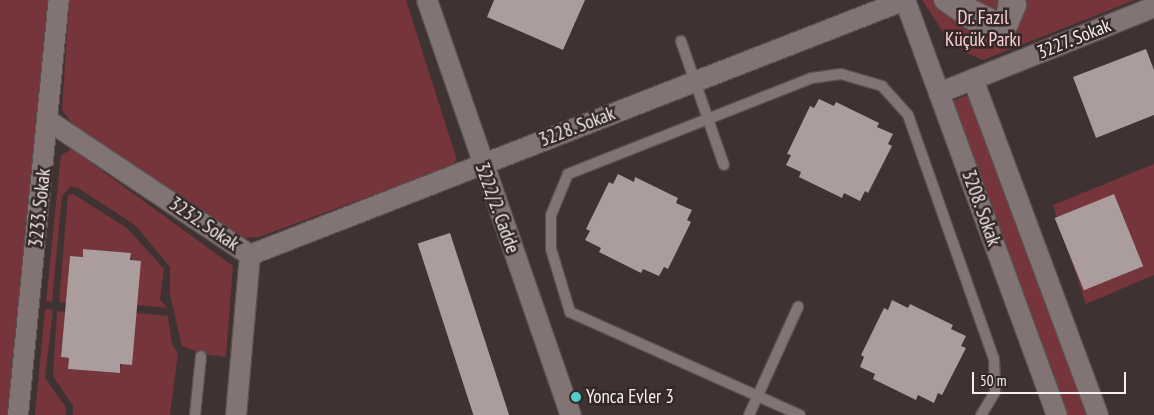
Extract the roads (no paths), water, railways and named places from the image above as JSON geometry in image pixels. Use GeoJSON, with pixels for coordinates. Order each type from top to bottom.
{"type":"FeatureCollection","features":[{"type":"Feature","properties":{"kind":"street","name":"3233. Sokak"},"geometry":{"type":"LineString","coordinates":[[18,415],[50,121],[59,0]]}},
{"type":"Feature","properties":{"kind":"street","name":"3222/2. Cadde"},"geometry":{"type":"LineString","coordinates":[[427,0],[481,164],[571,415]]}},
{"type":"Feature","properties":{"kind":"street","name":"3228. Sokak"},"geometry":{"type":"LineString","coordinates":[[250,255],[905,0]]}},
{"type":"Feature","properties":{"kind":"street","name":"3208. Sokak"},"geometry":{"type":"LineString","coordinates":[[905,0],[1057,415]]}},
{"type":"Feature","properties":{"kind":"street"},"geometry":{"type":"LineString","coordinates":[[944,0],[967,16],[994,28],[1008,24],[1016,5],[1009,2],[1006,17],[996,22],[952,0]]}},
{"type":"Feature","properties":{"kind":"street","name":"3227. Sokak"},"geometry":{"type":"LineString","coordinates":[[939,93],[1154,7]]}},
{"type":"Feature","properties":{"kind":"street","name":"3208. Sokak"},"geometry":{"type":"LineString","coordinates":[[973,79],[1098,415]]}},
{"type":"Feature","properties":{"kind":"street","name":"3232. Sokak"},"geometry":{"type":"LineString","coordinates":[[50,121],[250,255],[236,415]]}},
{"type":"Feature","properties":{"kind":"lane"},"geometry":{"type":"LineString","coordinates":[[681,41],[724,165]]}},
{"type":"Feature","properties":{"kind":"lane"},"geometry":{"type":"LineString","coordinates":[[800,415],[570,312],[551,250],[551,215],[568,174],[826,74],[870,80],[896,99],[913,127],[994,359],[995,392],[981,415]]}},
{"type":"Feature","properties":{"kind":"lane"},"geometry":{"type":"LineString","coordinates":[[749,415],[798,306]]}},
{"type":"Feature","properties":{"kind":"lane"},"geometry":{"type":"LineString","coordinates":[[195,415],[201,356]]}},
{"type":"Feature","properties":{"kind":"place","name":"Yonca Evler 3"},"geometry":{"type":"Point","coordinates":[576,397]}},
{"type":"Feature","properties":{"kind":"park label","name":"Dr. Fazıl Küçük Parkı"},"geometry":{"type":"Point","coordinates":[983,29]}}]}
